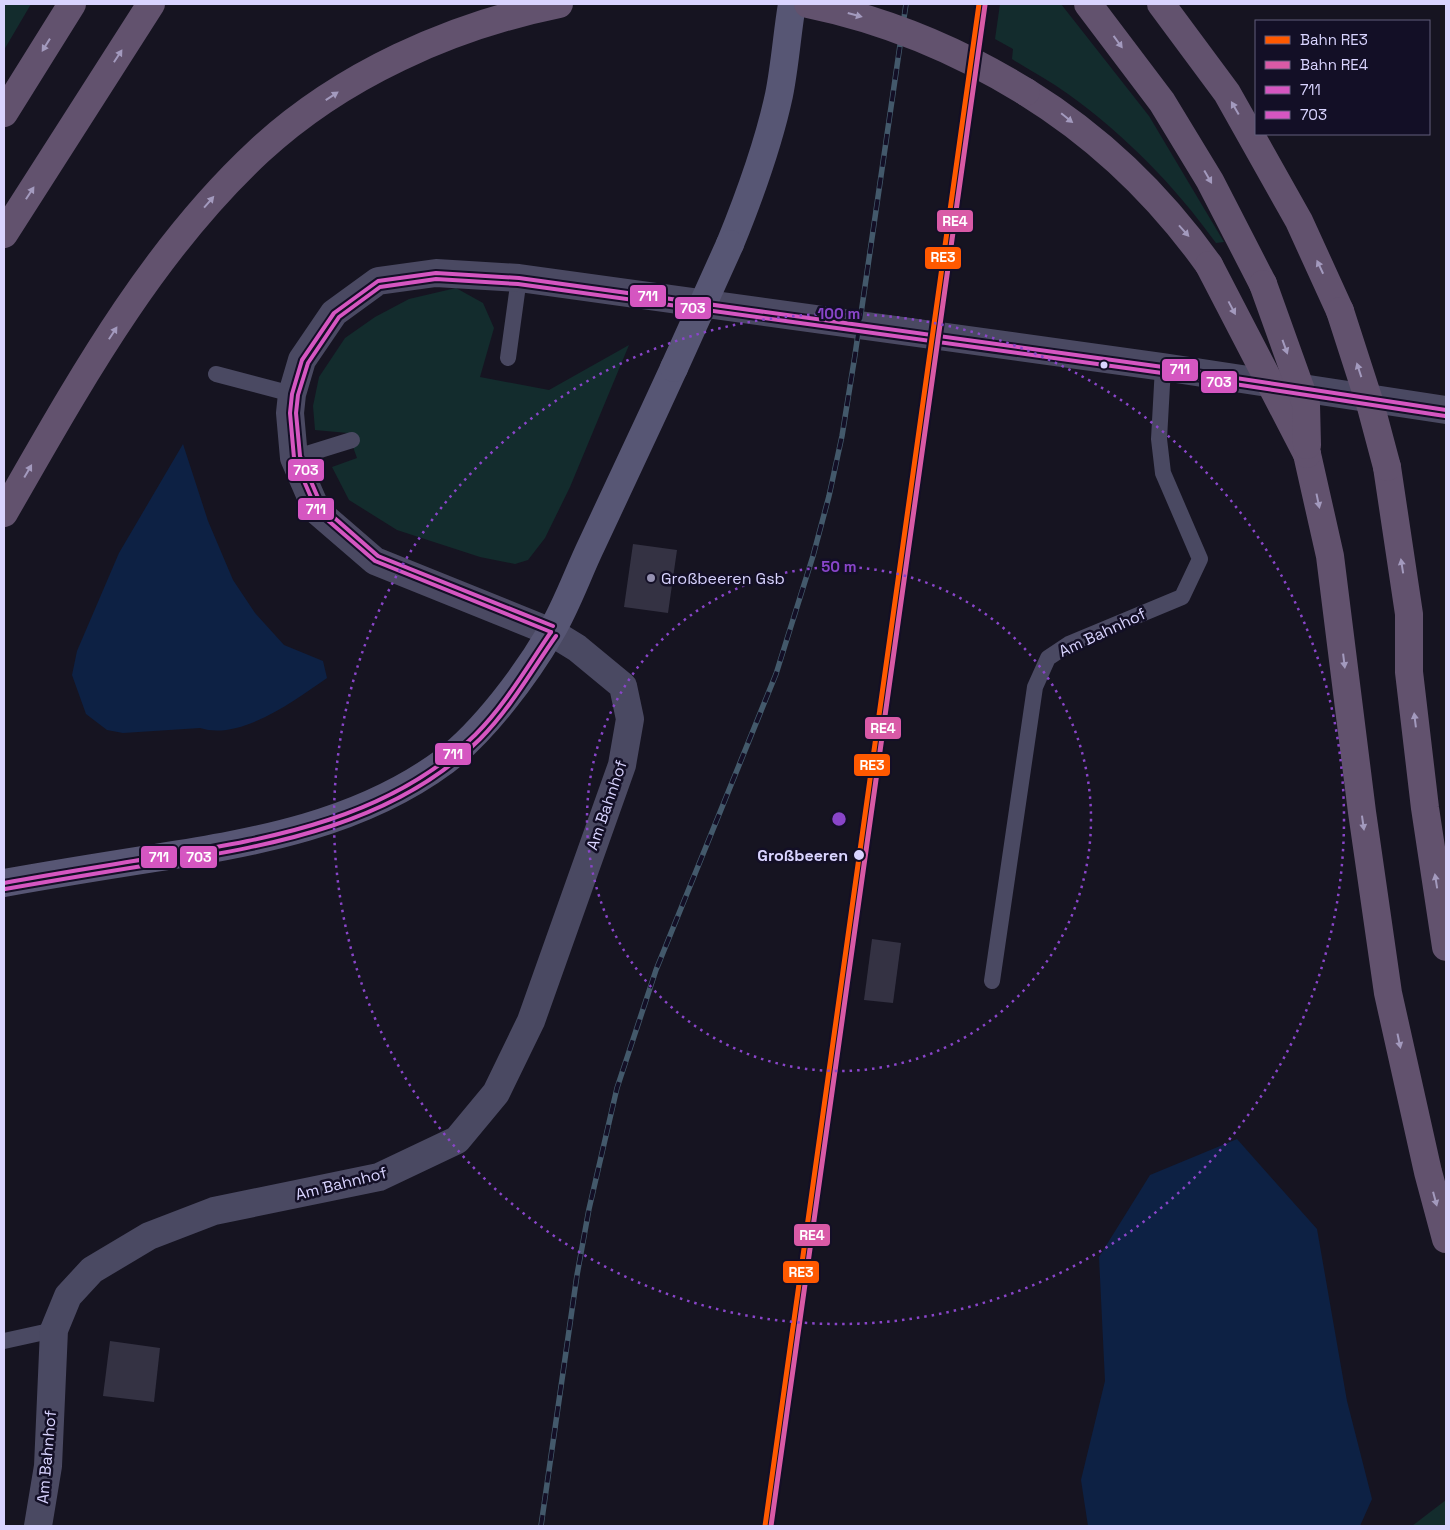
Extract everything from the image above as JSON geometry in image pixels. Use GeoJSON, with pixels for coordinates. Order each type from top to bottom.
{"type":"FeatureCollection","features":[{"type":"Feature","properties":{"kind":"highway"},"geometry":{"type":"LineString","coordinates":[[4,113],[72,4]]}},
{"type":"Feature","properties":{"kind":"highway"},"geometry":{"type":"LineString","coordinates":[[4,234],[151,4]]}},
{"type":"Feature","properties":{"kind":"highway"},"geometry":{"type":"LineString","coordinates":[[4,513],[69,400],[141,290],[183,233],[213,197],[260,150],[316,107],[357,80],[410,52],[467,28],[523,11],[559,4]]}},
{"type":"Feature","properties":{"kind":"highway"},"geometry":{"type":"LineString","coordinates":[[808,4],[859,16],[920,37],[984,67],[1064,115],[1128,171],[1188,235],[1209,265],[1308,454]]}},
{"type":"Feature","properties":{"kind":"highway"},"geometry":{"type":"LineString","coordinates":[[1088,4],[1162,102],[1210,181],[1263,284],[1306,404],[1308,454],[1330,556],[1362,812],[1388,993],[1428,1172],[1446,1239]]}},
{"type":"Feature","properties":{"kind":"highway"},"geometry":{"type":"LineString","coordinates":[[1161,4],[1227,92],[1299,221],[1340,311],[1371,407],[1387,467],[1409,614],[1409,672],[1425,808],[1446,947]]}},
{"type":"Feature","properties":{"kind":"main road"},"geometry":{"type":"LineString","coordinates":[[4,882],[230,846],[288,833],[333,820],[371,805],[417,780],[446,760],[475,735],[551,632],[730,244],[752,186],[769,133],[779,94],[792,4]]}},
{"type":"Feature","properties":{"kind":"street","name":"Am Bahnhof"},"geometry":{"type":"LineString","coordinates":[[38,1526],[48,1466],[54,1330],[68,1296],[92,1270],[149,1236],[214,1211],[380,1177],[457,1140],[496,1093],[531,1020],[622,765],[630,719],[623,686],[577,648],[551,632],[375,561],[318,511],[294,458],[290,413],[292,394],[302,360],[334,313],[378,281],[436,273],[519,278],[1163,367],[1446,410]]}},
{"type":"Feature","properties":{"kind":"lane"},"geometry":{"type":"LineString","coordinates":[[508,358],[519,278]]}},
{"type":"Feature","properties":{"kind":"lane","name":"Am Bahnhof"},"geometry":{"type":"LineString","coordinates":[[992,980],[1035,687],[1048,658],[1086,636],[1182,597],[1200,559],[1163,473],[1159,439],[1163,367]]}},
{"type":"Feature","properties":{"kind":"lane"},"geometry":{"type":"LineString","coordinates":[[216,374],[292,394]]}},
{"type":"Feature","properties":{"kind":"lane"},"geometry":{"type":"LineString","coordinates":[[294,458],[352,440]]}},
{"type":"Feature","properties":{"kind":"lane"},"geometry":{"type":"LineString","coordinates":[[4,1341],[54,1330]]}},
{"type":"Feature","properties":{"kind":"green space"},"geometry":{"type":"Polygon","coordinates":[[[4,4],[31,4],[4,50],[4,4]]]}},
{"type":"Feature","properties":{"kind":"green space"},"geometry":{"type":"Polygon","coordinates":[[[1000,4],[1061,4],[1149,116],[1224,242],[1216,243],[1184,201],[1129,144],[1061,89],[1012,59],[1013,49],[995,39],[1000,4]]]}},
{"type":"Feature","properties":{"kind":"green space"},"geometry":{"type":"Polygon","coordinates":[[[456,288],[483,303],[494,328],[480,377],[549,390],[629,345],[570,487],[545,538],[528,560],[515,564],[480,557],[397,530],[349,500],[332,467],[357,458],[348,433],[315,430],[313,406],[319,377],[345,338],[375,317],[409,299],[456,288]]]}},
{"type":"Feature","properties":{"kind":"green space"},"geometry":{"type":"Polygon","coordinates":[[[1446,1500],[1446,1526],[1412,1526],[1446,1500]]]}},
{"type":"Feature","properties":{"kind":"water"},"geometry":{"type":"Polygon","coordinates":[[[183,444],[208,521],[233,580],[255,613],[284,645],[323,661],[327,678],[284,707],[250,724],[233,729],[216,730],[200,728],[123,733],[107,730],[86,714],[72,675],[77,651],[119,553],[183,444]]]}},
{"type":"Feature","properties":{"kind":"water"},"geometry":{"type":"Polygon","coordinates":[[[1237,1139],[1317,1229],[1347,1401],[1372,1499],[1360,1526],[1088,1526],[1081,1480],[1105,1381],[1099,1257],[1150,1175],[1237,1139]]]}},
{"type":"Feature","properties":{"kind":"building","name":"Großbeeren Gsb"},"geometry":{"type":"Polygon","coordinates":[[[633,544],[677,550],[668,613],[624,607],[633,544]]]}},
{"type":"Feature","properties":{"kind":"building"},"geometry":{"type":"Polygon","coordinates":[[[872,939],[901,943],[893,1003],[864,1000],[872,939]]]}},
{"type":"Feature","properties":{"kind":"building"},"geometry":{"type":"Polygon","coordinates":[[[110,1341],[160,1348],[154,1402],[103,1396],[110,1341]]]}},
{"type":"Feature","properties":{"kind":"railway"},"geometry":{"type":"LineString","coordinates":[[541,1526],[577,1275],[589,1209],[617,1088],[656,970],[776,674],[813,556],[829,496],[842,436],[855,355],[906,4]]}},
{"type":"Feature","properties":{"kind":"rail line","name":"RE3"},"geometry":{"type":"LineString","coordinates":[[765,1526],[979,4]]}},
{"type":"Feature","properties":{"kind":"rail line","name":"RE4"},"geometry":{"type":"LineString","coordinates":[[771,1526],[985,5]]}},
{"type":"Feature","properties":{"kind":"transit line","name":"711"},"geometry":{"type":"LineString","coordinates":[[551,632],[375,561],[317,511],[294,458],[290,413],[292,394],[302,360],[334,313],[378,281],[436,273],[519,278],[1163,367],[1446,410]]}},
{"type":"Feature","properties":{"kind":"transit line","name":"703"},"geometry":{"type":"LineString","coordinates":[[553,626],[378,556],[322,507],[300,456],[296,413],[298,395],[308,363],[339,317],[380,287],[436,279],[518,284],[1162,373],[1445,416]]}},
{"type":"Feature","properties":{"kind":"transit line","name":"711"},"geometry":{"type":"LineString","coordinates":[[4,883],[248,841],[330,820],[369,805],[407,786],[442,763],[475,735],[506,698],[551,632]]}},
{"type":"Feature","properties":{"kind":"transit line","name":"703"},"geometry":{"type":"LineString","coordinates":[[5,889],[248,848],[332,826],[372,810],[411,791],[447,768],[480,739],[511,702],[556,636]]}},
{"type":"Feature","properties":{"kind":"place","name":"Großbeeren Gsb"},"geometry":{"type":"Point","coordinates":[651,578]}},
{"type":"Feature","properties":{"kind":"place","name":"Großbeeren"},"geometry":{"type":"Point","coordinates":[859,855]}}]}
